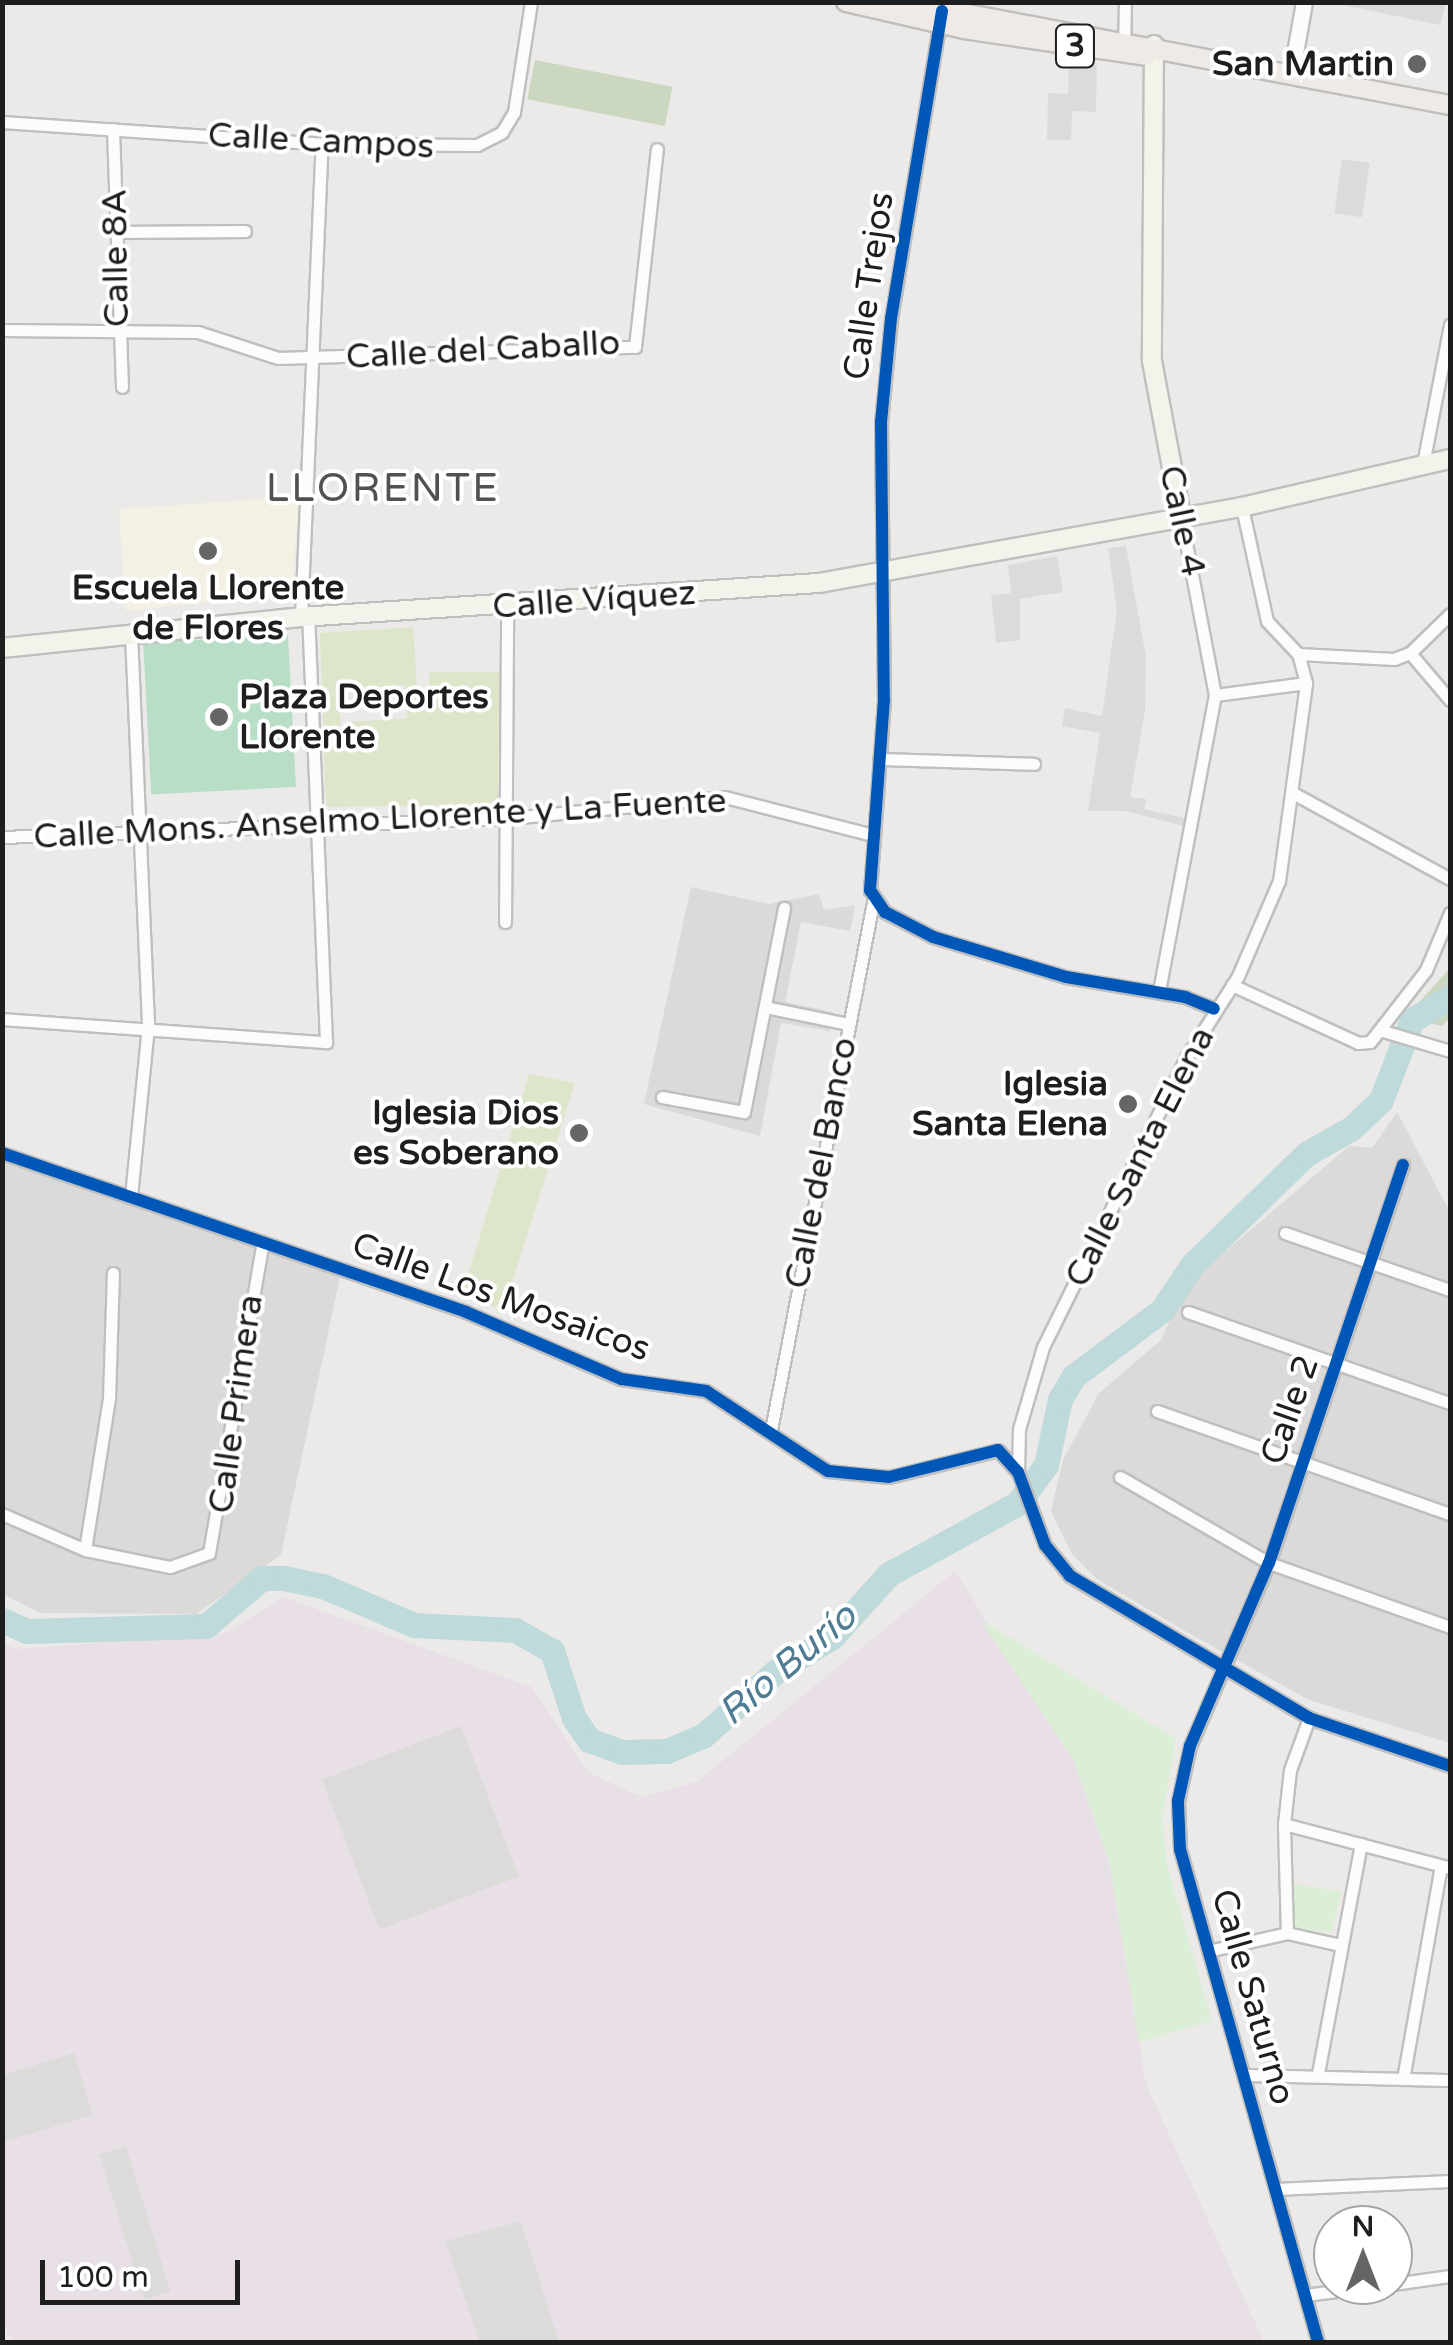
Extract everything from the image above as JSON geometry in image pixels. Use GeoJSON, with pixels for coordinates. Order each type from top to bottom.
{"type":"FeatureCollection","features":[{"type":"Feature","properties":{"kind":"main road","name":"3"},"geometry":{"type":"LineString","coordinates":[[846,2],[1212,59],[1450,106]]}},
{"type":"Feature","properties":{"kind":"main road","name":"3"},"geometry":{"type":"LineString","coordinates":[[905,2],[940,17]]}},
{"type":"Feature","properties":{"kind":"main road","name":"Calle 4"},"geometry":{"type":"LineString","coordinates":[[1153,51],[1152,361],[1181,516]]}},
{"type":"Feature","properties":{"kind":"main road","name":"Calle Víquez"},"geometry":{"type":"LineString","coordinates":[[2,648],[305,616],[781,588],[1242,507],[1450,459]]}},
{"type":"Feature","properties":{"kind":"street","name":"Calle Campos"},"geometry":{"type":"LineString","coordinates":[[2,122],[322,144],[453,148],[495,138],[514,112],[532,2]]}},
{"type":"Feature","properties":{"kind":"street"},"geometry":{"type":"LineString","coordinates":[[1124,47],[1125,2]]}},
{"type":"Feature","properties":{"kind":"street"},"geometry":{"type":"LineString","coordinates":[[1292,75],[1304,2]]}},
{"type":"Feature","properties":{"kind":"street","name":"Calle Trejos"},"geometry":{"type":"LineString","coordinates":[[879,759],[886,644],[880,572],[891,319],[940,17]]}},
{"type":"Feature","properties":{"kind":"street","name":"Calle 8A"},"geometry":{"type":"LineString","coordinates":[[113,129],[116,330],[122,387]]}},
{"type":"Feature","properties":{"kind":"street"},"geometry":{"type":"LineString","coordinates":[[2,1019],[148,1026],[326,1042],[305,616],[322,144]]}},
{"type":"Feature","properties":{"kind":"street","name":"Calle del Caballo"},"geometry":{"type":"LineString","coordinates":[[315,357],[635,347],[658,149]]}},
{"type":"Feature","properties":{"kind":"street"},"geometry":{"type":"LineString","coordinates":[[115,232],[245,231]]}},
{"type":"Feature","properties":{"kind":"street"},"geometry":{"type":"LineString","coordinates":[[1422,464],[1448,355],[1450,324]]}},
{"type":"Feature","properties":{"kind":"street"},"geometry":{"type":"LineString","coordinates":[[2,330],[198,332],[264,356],[315,357]]}},
{"type":"Feature","properties":{"kind":"street","name":"Calle Santa Elena"},"geometry":{"type":"LineString","coordinates":[[1018,1472],[1020,1429],[1044,1347],[1214,1009],[1232,985],[1279,881],[1306,684],[1298,654],[1267,621],[1242,507]]}},
{"type":"Feature","properties":{"kind":"street","name":"Calle 4"},"geometry":{"type":"LineString","coordinates":[[1159,992],[1215,695],[1181,516]]}},
{"type":"Feature","properties":{"kind":"street"},"geometry":{"type":"LineString","coordinates":[[505,922],[510,818],[507,606]]}},
{"type":"Feature","properties":{"kind":"street"},"geometry":{"type":"LineString","coordinates":[[1298,654],[1380,660],[1410,653],[1450,614]]}},
{"type":"Feature","properties":{"kind":"street"},"geometry":{"type":"LineString","coordinates":[[131,634],[148,1026],[131,1198]]}},
{"type":"Feature","properties":{"kind":"street"},"geometry":{"type":"LineString","coordinates":[[1410,653],[1450,700]]}},
{"type":"Feature","properties":{"kind":"street"},"geometry":{"type":"LineString","coordinates":[[1215,695],[1306,684]]}},
{"type":"Feature","properties":{"kind":"street"},"geometry":{"type":"LineString","coordinates":[[879,759],[1034,764]]}},
{"type":"Feature","properties":{"kind":"street","name":"Calle del Banco"},"geometry":{"type":"LineString","coordinates":[[771,1430],[874,898],[873,834],[879,759]]}},
{"type":"Feature","properties":{"kind":"street"},"geometry":{"type":"LineString","coordinates":[[1293,793],[1450,879]]}},
{"type":"Feature","properties":{"kind":"street","name":"Calle Mons. Anselmo Llorente y La Fuente"},"geometry":{"type":"LineString","coordinates":[[2,837],[138,835],[510,818],[725,797],[873,834]]}},
{"type":"Feature","properties":{"kind":"street"},"geometry":{"type":"LineString","coordinates":[[874,898],[904,925],[933,937],[1066,977],[1159,992],[1214,1009]]}},
{"type":"Feature","properties":{"kind":"street"},"geometry":{"type":"LineString","coordinates":[[662,1098],[734,1115],[744,1112],[784,908]]}},
{"type":"Feature","properties":{"kind":"street"},"geometry":{"type":"LineString","coordinates":[[1232,985],[1358,1043],[1388,1031],[1426,970],[1450,913]]}},
{"type":"Feature","properties":{"kind":"street"},"geometry":{"type":"LineString","coordinates":[[765,1007],[848,1024]]}},
{"type":"Feature","properties":{"kind":"street"},"geometry":{"type":"LineString","coordinates":[[1388,1031],[1450,1051]]}},
{"type":"Feature","properties":{"kind":"street","name":"Calle Los Mosaicos"},"geometry":{"type":"LineString","coordinates":[[2,1153],[262,1246],[466,1312],[621,1379],[706,1391],[771,1430],[828,1471],[862,1477],[926,1472],[990,1450],[1020,1429]]}},
{"type":"Feature","properties":{"kind":"street","name":"Calle 2"},"geometry":{"type":"LineString","coordinates":[[1224,1670],[1304,1463],[1403,1165]]}},
{"type":"Feature","properties":{"kind":"street"},"geometry":{"type":"LineString","coordinates":[[1285,1233],[1450,1290]]}},
{"type":"Feature","properties":{"kind":"street","name":"Calle Primera"},"geometry":{"type":"LineString","coordinates":[[85,1550],[170,1567],[202,1559],[216,1535],[262,1246]]}},
{"type":"Feature","properties":{"kind":"street"},"geometry":{"type":"LineString","coordinates":[[2,1514],[85,1550],[109,1400],[113,1273]]}},
{"type":"Feature","properties":{"kind":"street"},"geometry":{"type":"LineString","coordinates":[[1188,1312],[1450,1402]]}},
{"type":"Feature","properties":{"kind":"street"},"geometry":{"type":"LineString","coordinates":[[1158,1412],[1450,1514]]}},
{"type":"Feature","properties":{"kind":"street"},"geometry":{"type":"LineString","coordinates":[[990,1450],[1004,1452],[1018,1472],[1045,1545],[1070,1576],[1310,1718],[1450,1766]]}},
{"type":"Feature","properties":{"kind":"street"},"geometry":{"type":"LineString","coordinates":[[1120,1478],[1268,1563],[1450,1627]]}},
{"type":"Feature","properties":{"kind":"street","name":"Calle Saturno"},"geometry":{"type":"LineString","coordinates":[[1224,1670],[1190,1746],[1178,1801],[1180,1850],[1318,2342]]}},
{"type":"Feature","properties":{"kind":"street"},"geometry":{"type":"LineString","coordinates":[[1288,1933],[1284,1824],[1290,1770],[1310,1718]]}},
{"type":"Feature","properties":{"kind":"street"},"geometry":{"type":"LineString","coordinates":[[1284,1824],[1446,1867],[1404,2078]]}},
{"type":"Feature","properties":{"kind":"street"},"geometry":{"type":"LineString","coordinates":[[1318,2073],[1361,1844]]}},
{"type":"Feature","properties":{"kind":"street"},"geometry":{"type":"LineString","coordinates":[[1208,1951],[1288,1933],[1340,1945]]}},
{"type":"Feature","properties":{"kind":"street"},"geometry":{"type":"LineString","coordinates":[[1245,2075],[1318,2073],[1450,2080]]}},
{"type":"Feature","properties":{"kind":"street"},"geometry":{"type":"LineString","coordinates":[[1276,2189],[1450,2181]]}},
{"type":"Feature","properties":{"kind":"street"},"geometry":{"type":"LineString","coordinates":[[1413,2281],[1450,2276]]}},
{"type":"Feature","properties":{"kind":"street"},"geometry":{"type":"LineString","coordinates":[[1305,2295],[1313,2294]]}},
{"type":"Feature","properties":{"kind":"shaded area"},"geometry":{"type":"Polygon","coordinates":[[[1446,2],[1440,25],[1333,3],[1446,2]]]}},
{"type":"Feature","properties":{"kind":"shaded area"},"geometry":{"type":"Polygon","coordinates":[[[1069,65],[1097,65],[1096,112],[1072,111],[1071,140],[1047,140],[1048,93],[1068,94],[1069,65]]]}},
{"type":"Feature","properties":{"kind":"shaded area"},"geometry":{"type":"Polygon","coordinates":[[[1342,159],[1370,163],[1362,217],[1334,213],[1342,159]]]}},
{"type":"Feature","properties":{"kind":"shaded area","name":"Escuela Llorente de Flores"},"geometry":{"type":"Polygon","coordinates":[[[299,497],[292,593],[126,611],[119,509],[299,497]]]}},
{"type":"Feature","properties":{"kind":"shaded area"},"geometry":{"type":"Polygon","coordinates":[[[1126,546],[1146,657],[1145,711],[1130,797],[1146,799],[1144,809],[1185,818],[1184,826],[1125,811],[1088,811],[1100,733],[1062,726],[1065,708],[1102,716],[1117,610],[1108,548],[1126,546]]]}},
{"type":"Feature","properties":{"kind":"shaded area"},"geometry":{"type":"Polygon","coordinates":[[[1057,556],[1063,592],[1020,599],[1020,640],[996,643],[991,595],[1011,593],[1008,565],[1057,556]]]}},
{"type":"Feature","properties":{"kind":"shaded area"},"geometry":{"type":"Polygon","coordinates":[[[691,887],[769,904],[819,894],[824,910],[855,905],[850,931],[801,922],[785,1002],[833,1012],[830,1031],[781,1023],[760,1136],[644,1104],[691,887]]]}},
{"type":"Feature","properties":{"kind":"shaded area"},"geometry":{"type":"Polygon","coordinates":[[[1397,1112],[1450,1212],[1450,1743],[1309,1700],[1192,1635],[1098,1580],[1072,1554],[1051,1511],[1063,1460],[1099,1393],[1161,1340],[1186,1285],[1349,1146],[1372,1148],[1397,1112]]]}},
{"type":"Feature","properties":{"kind":"shaded area"},"geometry":{"type":"Polygon","coordinates":[[[2,1160],[340,1277],[281,1555],[196,1614],[40,1613],[3,1594],[2,1160]]]}},
{"type":"Feature","properties":{"kind":"shaded area"},"geometry":{"type":"Polygon","coordinates":[[[955,1571],[1073,1758],[1109,1861],[1146,2084],[1264,2342],[13,2342],[3,2323],[3,1644],[18,1649],[226,1633],[283,1597],[532,1687],[589,1773],[642,1797],[698,1781],[955,1571]]]}},
{"type":"Feature","properties":{"kind":"shaded area"},"geometry":{"type":"Polygon","coordinates":[[[461,1726],[519,1876],[380,1930],[322,1779],[461,1726]]]}},
{"type":"Feature","properties":{"kind":"shaded area"},"geometry":{"type":"Polygon","coordinates":[[[74,2053],[93,2115],[3,2142],[3,2075],[74,2053]]]}},
{"type":"Feature","properties":{"kind":"shaded area"},"geometry":{"type":"Polygon","coordinates":[[[126,2146],[170,2291],[144,2300],[99,2154],[126,2146]]]}},
{"type":"Feature","properties":{"kind":"shaded area"},"geometry":{"type":"Polygon","coordinates":[[[521,2221],[559,2342],[480,2342],[445,2241],[521,2221]]]}},
{"type":"Feature","properties":{"kind":"green space"},"geometry":{"type":"Polygon","coordinates":[[[535,60],[672,87],[665,126],[527,99],[535,60]]]}},
{"type":"Feature","properties":{"kind":"green space"},"geometry":{"type":"Polygon","coordinates":[[[413,627],[418,699],[429,698],[429,672],[499,672],[498,804],[326,807],[320,633],[413,627]],[[346,680],[337,681],[341,735],[350,735],[349,722],[407,718],[404,685],[347,689],[346,680]]]}},
{"type":"Feature","properties":{"kind":"green space","name":"Plaza Deportes Llorente"},"geometry":{"type":"Polygon","coordinates":[[[288,635],[296,787],[151,794],[143,643],[288,635]]]}},
{"type":"Feature","properties":{"kind":"green space"},"geometry":{"type":"Polygon","coordinates":[[[1450,968],[1450,1018],[1442,1026],[1405,1018],[1450,968]]]}},
{"type":"Feature","properties":{"kind":"green space"},"geometry":{"type":"Polygon","coordinates":[[[529,1074],[575,1083],[505,1305],[494,1307],[462,1295],[529,1074]]]}},
{"type":"Feature","properties":{"kind":"green space"},"geometry":{"type":"Polygon","coordinates":[[[981,1620],[1176,1739],[1162,1818],[1167,1865],[1212,2021],[1139,2042],[1109,1861],[1073,1759],[981,1620]]]}},
{"type":"Feature","properties":{"kind":"green space"},"geometry":{"type":"Polygon","coordinates":[[[1290,1883],[1342,1892],[1331,1932],[1292,1928],[1290,1883]]]}},
{"type":"Feature","properties":{"kind":"waterway","name":"Río Burío"},"geometry":{"type":"LineString","coordinates":[[2,1620],[27,1631],[206,1626],[262,1578],[284,1578],[323,1586],[414,1625],[515,1630],[552,1651],[574,1718],[589,1740],[622,1752],[667,1751],[703,1736],[775,1672],[832,1637],[889,1574],[1018,1503],[1046,1465],[1060,1399],[1074,1376],[1162,1310],[1192,1265],[1306,1154],[1352,1128],[1381,1100],[1412,1020],[1450,997]]}},
{"type":"Feature","properties":{"kind":"cycle path"},"geometry":{"type":"LineString","coordinates":[[942,11],[891,319],[881,422],[884,700],[870,890],[885,912],[933,937],[1066,977],[1185,997],[1214,1009]]}},
{"type":"Feature","properties":{"kind":"cycle path"},"geometry":{"type":"LineString","coordinates":[[2,1153],[466,1312],[621,1379],[706,1391],[828,1471],[889,1477],[998,1450],[1018,1472],[1045,1545],[1070,1576],[1309,1718],[1450,1766]]}},
{"type":"Feature","properties":{"kind":"cycle path"},"geometry":{"type":"LineString","coordinates":[[1318,2342],[1180,1849],[1178,1801],[1190,1746],[1269,1563],[1403,1165]]}},
{"type":"Feature","properties":{"kind":"place","name":"San Martin"},"geometry":{"type":"Point","coordinates":[1417,64]}},
{"type":"Feature","properties":{"kind":"place","name":"Escuela Llorente de Flores"},"geometry":{"type":"Point","coordinates":[208,551]}},
{"type":"Feature","properties":{"kind":"place","name":"Plaza Deportes Llorente"},"geometry":{"type":"Point","coordinates":[219,717]}},
{"type":"Feature","properties":{"kind":"place","name":"Iglesia Santa Elena"},"geometry":{"type":"Point","coordinates":[1128,1104]}},
{"type":"Feature","properties":{"kind":"place","name":"Iglesia Dios es Soberano"},"geometry":{"type":"Point","coordinates":[579,1133]}},
{"type":"Feature","properties":{"kind":"district","name":"LLORENTE"},"geometry":{"type":"Point","coordinates":[383,488]}}]}
